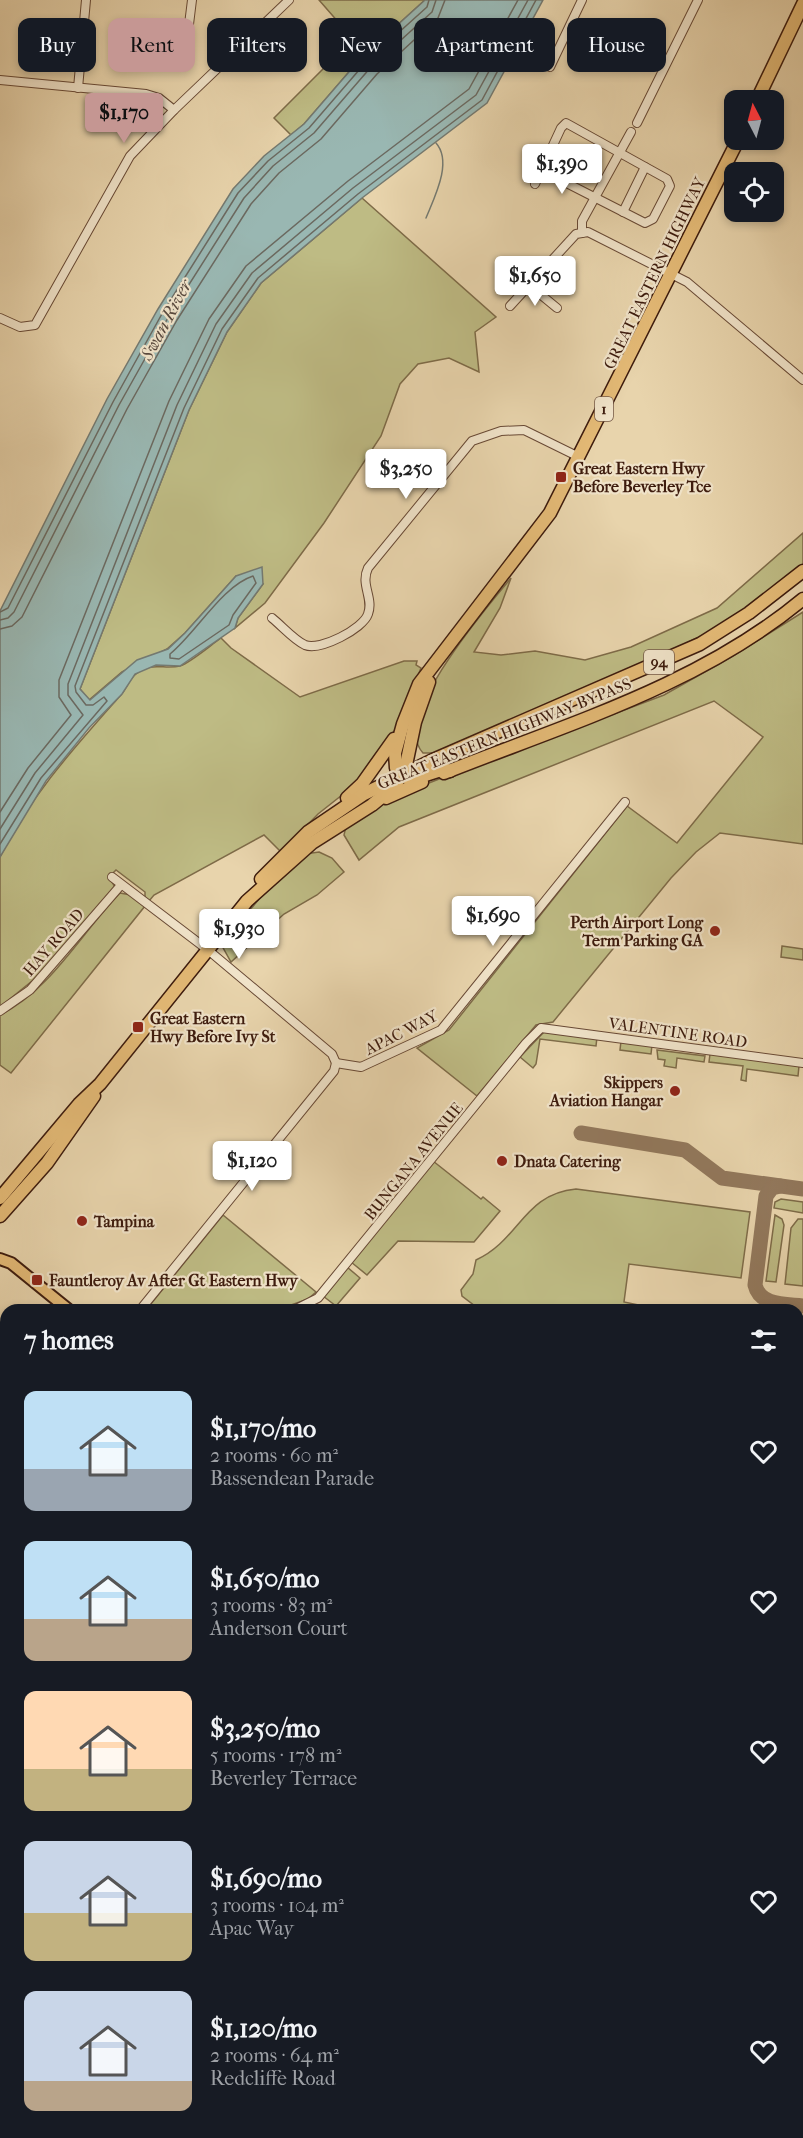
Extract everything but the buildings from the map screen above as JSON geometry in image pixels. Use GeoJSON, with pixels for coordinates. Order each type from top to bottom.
{"type":"FeatureCollection","features":[{"type":"Feature","properties":{"kind":"highway"},"geometry":{"type":"LineString","coordinates":[[762,90],[803,4]]}},
{"type":"Feature","properties":{"kind":"highway","name":"GREAT EASTERN HIGHWAY"},"geometry":{"type":"LineString","coordinates":[[450,771],[444,769],[410,780],[402,774],[394,762],[403,724],[419,684],[544,524],[733,150]]}},
{"type":"Feature","properties":{"kind":"highway","name":"GREAT EASTERN HIGHWAY BYPASS"},"geometry":{"type":"LineString","coordinates":[[402,774],[700,644],[749,614],[803,571]]}},
{"type":"Feature","properties":{"kind":"highway","name":"GREAT EASTERN HIGHWAY BYPASS"},"geometry":{"type":"LineString","coordinates":[[372,805],[450,771],[642,695],[713,660],[803,599]]}},
{"type":"Feature","properties":{"kind":"highway","name":"GREAT EASTERN HIGHWAY"},"geometry":{"type":"LineString","coordinates":[[247,901],[312,843],[372,805],[395,786],[402,774],[426,690],[439,659]]}},
{"type":"Feature","properties":{"kind":"highway","name":"1"},"geometry":{"type":"LineString","coordinates":[[322,821],[362,784],[385,754],[403,724]]}},
{"type":"Feature","properties":{"kind":"highway"},"geometry":{"type":"LineString","coordinates":[[410,745],[413,754],[419,759],[432,760]]}},
{"type":"Feature","properties":{"kind":"highway","name":"GREAT EASTERN HIGHWAY"},"geometry":{"type":"LineString","coordinates":[[0,1198],[79,1104],[100,1084],[247,901],[263,877],[322,821],[364,794],[402,774]]}},
{"type":"Feature","properties":{"kind":"highway","name":"GREAT EASTERN HIGHWAY"},"geometry":{"type":"LineString","coordinates":[[0,1216],[47,1163],[84,1114],[100,1084]]}},
{"type":"Feature","properties":{"kind":"main road"},"geometry":{"type":"LineString","coordinates":[[0,1250],[5,1261],[61,1304]]}},
{"type":"Feature","properties":{"kind":"street"},"geometry":{"type":"LineString","coordinates":[[78,88],[86,0]]}},
{"type":"Feature","properties":{"kind":"street"},"geometry":{"type":"LineString","coordinates":[[190,18],[192,0]]}},
{"type":"Feature","properties":{"kind":"street"},"geometry":{"type":"LineString","coordinates":[[0,318],[26,328],[39,320],[123,166],[174,110],[289,0]]}},
{"type":"Feature","properties":{"kind":"street"},"geometry":{"type":"LineString","coordinates":[[555,57],[582,0]]}},
{"type":"Feature","properties":{"kind":"street"},"geometry":{"type":"LineString","coordinates":[[637,123],[698,0]]}},
{"type":"Feature","properties":{"kind":"street"},"geometry":{"type":"LineString","coordinates":[[0,80],[146,94],[159,98],[174,110]]}},
{"type":"Feature","properties":{"kind":"street"},"geometry":{"type":"LineString","coordinates":[[535,184],[541,170],[565,123],[669,182],[666,194],[651,222],[640,221],[541,170]]}},
{"type":"Feature","properties":{"kind":"street"},"geometry":{"type":"LineString","coordinates":[[582,233],[582,221],[631,132]]}},
{"type":"Feature","properties":{"kind":"street"},"geometry":{"type":"LineString","coordinates":[[623,212],[645,167]]}},
{"type":"Feature","properties":{"kind":"street"},"geometry":{"type":"LineString","coordinates":[[510,306],[576,234],[588,232],[671,274],[708,298],[803,380]]}},
{"type":"Feature","properties":{"kind":"street"},"geometry":{"type":"LineString","coordinates":[[529,285],[557,308]]}},
{"type":"Feature","properties":{"kind":"street"},"geometry":{"type":"LineString","coordinates":[[273,618],[304,645],[313,646],[353,632],[361,626],[370,606],[365,585],[368,568],[472,441],[501,431],[524,430],[579,456]]}},
{"type":"Feature","properties":{"kind":"street","name":"APAC WAY"},"geometry":{"type":"LineString","coordinates":[[336,1063],[361,1067],[441,1030],[625,802]]}},
{"type":"Feature","properties":{"kind":"street"},"geometry":{"type":"LineString","coordinates":[[112,877],[208,950],[332,1054],[336,1063],[334,1071],[145,1304]]}},
{"type":"Feature","properties":{"kind":"street","name":"HAY ROAD"},"geometry":{"type":"LineString","coordinates":[[0,1011],[30,990],[121,885]]}},
{"type":"Feature","properties":{"kind":"street","name":"BUNGANA AVENUE"},"geometry":{"type":"LineString","coordinates":[[306,1304],[318,1298],[531,1037],[541,1028],[550,1028]]}},
{"type":"Feature","properties":{"kind":"street","name":"VALENTINE ROAD"},"geometry":{"type":"LineString","coordinates":[[550,1028],[803,1064]]}},
{"type":"Feature","properties":{"kind":"shaded area"},"geometry":{"type":"Polygon","coordinates":[[[319,0],[425,0],[402,21],[402,18],[335,18],[319,0]]]}},
{"type":"Feature","properties":{"kind":"shaded area"},"geometry":{"type":"Polygon","coordinates":[[[320,72],[349,72],[304,124],[291,135],[274,118],[320,72]]]}},
{"type":"Feature","properties":{"kind":"shaded area"},"geometry":{"type":"Polygon","coordinates":[[[362,198],[496,317],[475,332],[479,372],[449,358],[418,364],[400,384],[381,436],[324,523],[265,603],[235,628],[238,618],[263,584],[236,576],[185,633],[167,649],[122,672],[89,700],[80,689],[189,410],[227,332],[261,283],[362,198]]]}},
{"type":"Feature","properties":{"kind":"shaded area"},"geometry":{"type":"Polygon","coordinates":[[[803,533],[803,567],[741,614],[622,675],[438,753],[423,753],[416,737],[419,715],[430,690],[464,637],[511,578],[500,608],[474,652],[501,655],[535,651],[585,660],[631,647],[717,608],[803,533]]]}},
{"type":"Feature","properties":{"kind":"shaded area"},"geometry":{"type":"Polygon","coordinates":[[[803,612],[803,844],[720,833],[696,852],[671,878],[553,1022],[536,1025],[477,1096],[417,1048],[449,1030],[627,806],[677,843],[763,737],[714,701],[399,827],[359,860],[344,835],[346,826],[391,798],[515,749],[521,749],[664,695],[733,656],[803,612]]]}},
{"type":"Feature","properties":{"kind":"shaded area"},"geometry":{"type":"Polygon","coordinates":[[[221,638],[231,648],[300,697],[404,661],[417,661],[416,665],[421,668],[397,726],[381,755],[361,780],[318,814],[281,852],[264,835],[154,895],[149,901],[145,898],[145,892],[116,870],[109,877],[115,887],[37,977],[0,1007],[0,857],[25,813],[54,773],[122,694],[134,676],[147,668],[180,666],[195,658],[221,638]]]}},
{"type":"Feature","properties":{"kind":"shaded area"},"geometry":{"type":"Polygon","coordinates":[[[319,852],[332,858],[344,872],[317,895],[284,914],[231,962],[221,944],[260,898],[305,854],[319,852]]]}},
{"type":"Feature","properties":{"kind":"shaded area"},"geometry":{"type":"Polygon","coordinates":[[[120,893],[131,895],[145,906],[11,1073],[0,1065],[0,1015],[35,991],[50,976],[120,893]]]}},
{"type":"Feature","properties":{"kind":"shaded area"},"geometry":{"type":"Polygon","coordinates":[[[782,946],[803,949],[803,960],[781,957],[782,946]]]}},
{"type":"Feature","properties":{"kind":"shaded area"},"geometry":{"type":"Polygon","coordinates":[[[544,1032],[597,1037],[596,1046],[540,1039],[536,1064],[533,1068],[520,1057],[544,1032]]]}},
{"type":"Feature","properties":{"kind":"shaded area"},"geometry":{"type":"Polygon","coordinates":[[[621,1041],[652,1045],[651,1054],[620,1050],[621,1041]]]}},
{"type":"Feature","properties":{"kind":"shaded area"},"geometry":{"type":"Polygon","coordinates":[[[657,1050],[705,1056],[704,1062],[677,1058],[676,1068],[664,1066],[665,1060],[658,1059],[657,1050]]]}},
{"type":"Feature","properties":{"kind":"shaded area"},"geometry":{"type":"Polygon","coordinates":[[[710,1054],[799,1066],[798,1076],[747,1069],[746,1081],[741,1080],[743,1066],[709,1062],[710,1054]]]}},
{"type":"Feature","properties":{"kind":"shaded area"},"geometry":{"type":"Polygon","coordinates":[[[433,1161],[500,1211],[474,1242],[398,1241],[367,1275],[351,1262],[433,1161]]]}},
{"type":"Feature","properties":{"kind":"shaded area"},"geometry":{"type":"Polygon","coordinates":[[[576,1189],[750,1212],[741,1278],[629,1264],[624,1302],[634,1304],[472,1304],[462,1296],[461,1290],[473,1274],[476,1260],[503,1241],[544,1199],[576,1189]]]}},
{"type":"Feature","properties":{"kind":"shaded area"},"geometry":{"type":"Polygon","coordinates":[[[781,1199],[803,1202],[803,1213],[774,1208],[775,1202],[781,1199]]]}},
{"type":"Feature","properties":{"kind":"shaded area"},"geometry":{"type":"Polygon","coordinates":[[[223,1215],[316,1292],[308,1299],[294,1304],[151,1304],[223,1215]]]}},
{"type":"Feature","properties":{"kind":"shaded area"},"geometry":{"type":"Polygon","coordinates":[[[775,1215],[782,1219],[784,1225],[776,1282],[766,1281],[775,1215]]]}},
{"type":"Feature","properties":{"kind":"shaded area"},"geometry":{"type":"Polygon","coordinates":[[[798,1219],[803,1219],[803,1286],[785,1284],[791,1228],[798,1219]]]}},
{"type":"Feature","properties":{"kind":"shaded area"},"geometry":{"type":"Polygon","coordinates":[[[347,1267],[360,1278],[338,1304],[333,1304],[323,1296],[347,1267]]]}},
{"type":"Feature","properties":{"kind":"water","name":"Swan River"},"geometry":{"type":"Polygon","coordinates":[[[425,0],[543,0],[533,18],[414,18],[414,72],[504,72],[487,103],[362,198],[261,283],[227,332],[189,410],[80,689],[90,700],[137,660],[168,649],[236,576],[262,567],[263,584],[238,618],[235,628],[180,666],[156,665],[135,674],[122,694],[89,728],[46,781],[0,857],[0,611],[107,399],[158,309],[233,189],[264,156],[304,124],[349,72],[402,72],[402,21],[425,0]]]}},
{"type":"Feature","properties":{"kind":"waterway"},"geometry":{"type":"LineString","coordinates":[[426,218],[442,170],[443,160],[436,143]]}},
{"type":"Feature","properties":{"kind":"taxiway"},"geometry":{"type":"LineString","coordinates":[[581,1133],[685,1150],[722,1178],[803,1189]]}},
{"type":"Feature","properties":{"kind":"taxiway"},"geometry":{"type":"LineString","coordinates":[[780,1186],[772,1188],[766,1196],[755,1285],[762,1297],[781,1304]]}},
{"type":"Feature","properties":{"kind":"place","name":"Great Eastern Hwy Before Beverley Tce"},"geometry":{"type":"Point","coordinates":[561,477]}},
{"type":"Feature","properties":{"kind":"place","name":"Perth Airport Long Term Parking GA"},"geometry":{"type":"Point","coordinates":[715,931]}},
{"type":"Feature","properties":{"kind":"place","name":"Great Eastern Hwy Before Ivy St"},"geometry":{"type":"Point","coordinates":[138,1027]}},
{"type":"Feature","properties":{"kind":"place","name":"Skippers Aviation Hangar"},"geometry":{"type":"Point","coordinates":[675,1091]}},
{"type":"Feature","properties":{"kind":"place","name":"Dnata Catering"},"geometry":{"type":"Point","coordinates":[502,1161]}},
{"type":"Feature","properties":{"kind":"place","name":"Tampina"},"geometry":{"type":"Point","coordinates":[82,1221]}},
{"type":"Feature","properties":{"kind":"place","name":"Fauntleroy Av After Gt Eastern Hwy"},"geometry":{"type":"Point","coordinates":[37,1280]}}]}
